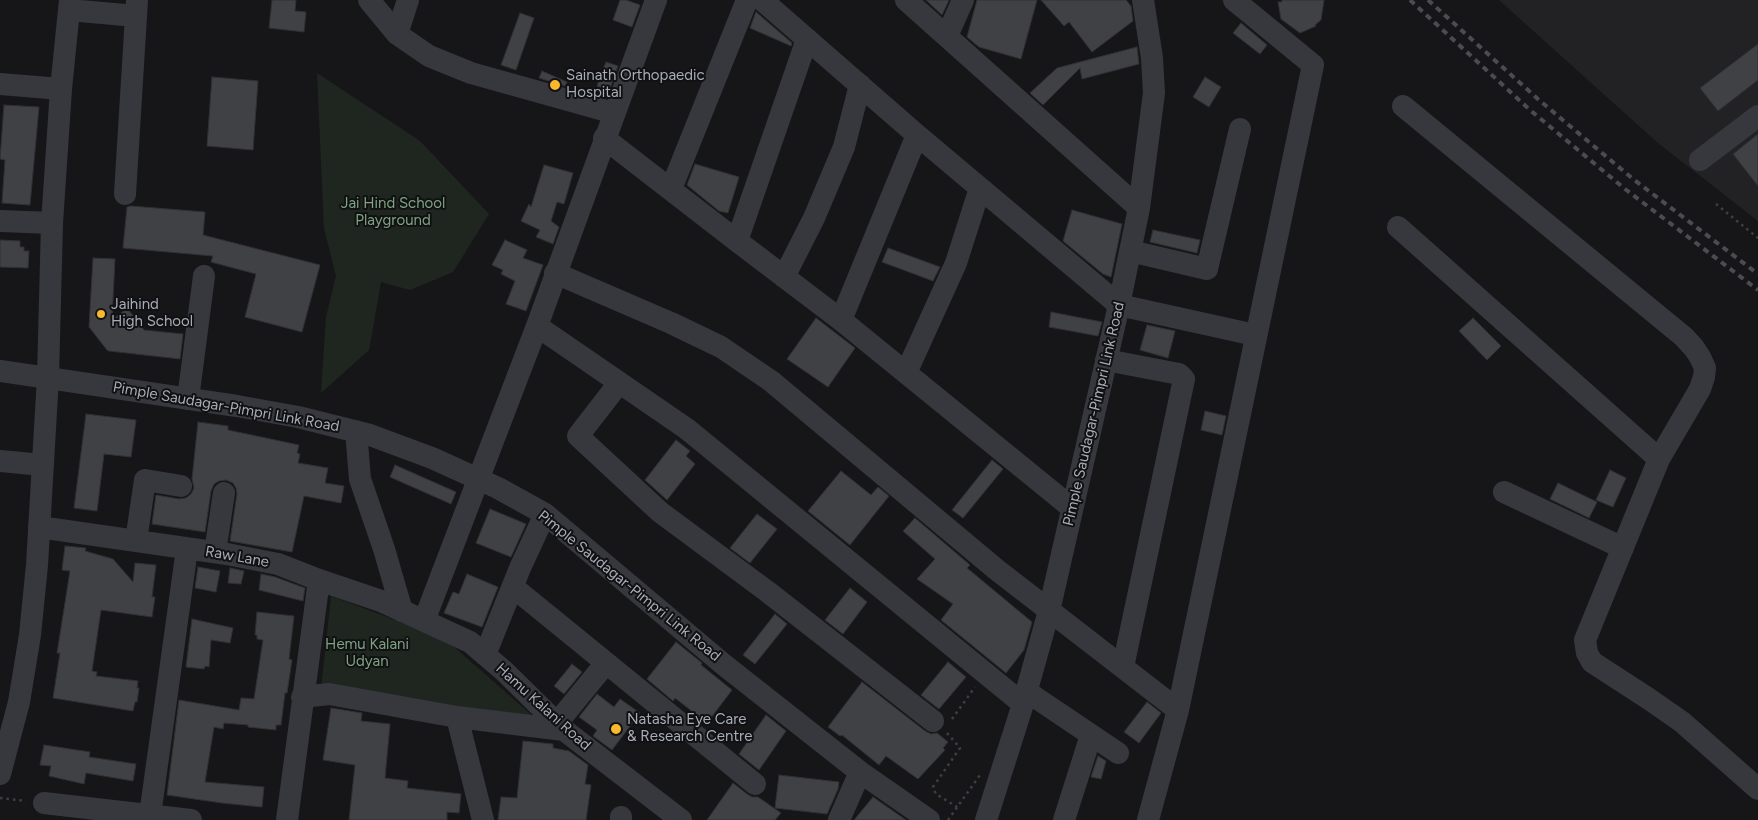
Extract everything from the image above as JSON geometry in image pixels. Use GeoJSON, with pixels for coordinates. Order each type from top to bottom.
{"type":"FeatureCollection","features":[{"type":"Feature","properties":{"kind":"street"},"geometry":{"type":"LineString","coordinates":[[369,0],[397,34],[429,56],[470,73],[614,113]]}},
{"type":"Feature","properties":{"kind":"street"},"geometry":{"type":"LineString","coordinates":[[397,34],[408,0]]}},
{"type":"Feature","properties":{"kind":"street"},"geometry":{"type":"LineString","coordinates":[[424,621],[536,326],[656,0]]}},
{"type":"Feature","properties":{"kind":"street"},"geometry":{"type":"LineString","coordinates":[[671,189],[746,0]]}},
{"type":"Feature","properties":{"kind":"street"},"geometry":{"type":"LineString","coordinates":[[762,0],[917,135],[1119,306],[1255,335]]}},
{"type":"Feature","properties":{"kind":"street"},"geometry":{"type":"LineString","coordinates":[[906,0],[1139,208]]}},
{"type":"Feature","properties":{"kind":"street"},"geometry":{"type":"LineString","coordinates":[[947,36],[962,0]]}},
{"type":"Feature","properties":{"kind":"street","name":"Pimple Saudagar-Pimpri Link Road"},"geometry":{"type":"LineString","coordinates":[[986,820],[1049,611],[1119,306],[1139,208],[1154,93],[1152,58],[1142,0]]}},
{"type":"Feature","properties":{"kind":"street"},"geometry":{"type":"LineString","coordinates":[[1148,820],[1178,710],[1313,65],[1234,0]]}},
{"type":"Feature","properties":{"kind":"street"},"geometry":{"type":"LineString","coordinates":[[0,774],[10,701],[30,635],[48,377],[52,223],[61,89],[70,5],[137,8],[125,194]]}},
{"type":"Feature","properties":{"kind":"street"},"geometry":{"type":"LineString","coordinates":[[737,241],[807,39]]}},
{"type":"Feature","properties":{"kind":"street"},"geometry":{"type":"LineString","coordinates":[[0,84],[61,89]]}},
{"type":"Feature","properties":{"kind":"street"},"geometry":{"type":"LineString","coordinates":[[784,277],[814,218],[844,147],[860,85]]}},
{"type":"Feature","properties":{"kind":"street"},"geometry":{"type":"LineString","coordinates":[[1403,106],[1694,348],[1700,357],[1705,368],[1700,389],[1659,459],[1585,640],[1587,653],[1592,662],[1682,722],[1758,790]]}},
{"type":"Feature","properties":{"kind":"street"},"geometry":{"type":"LineString","coordinates":[[1700,160],[1758,116]]}},
{"type":"Feature","properties":{"kind":"street"},"geometry":{"type":"LineString","coordinates":[[1130,251],[1206,269],[1240,130]]}},
{"type":"Feature","properties":{"kind":"street"},"geometry":{"type":"LineString","coordinates":[[841,320],[917,135]]}},
{"type":"Feature","properties":{"kind":"street"},"geometry":{"type":"LineString","coordinates":[[604,138],[841,320],[1072,508]]}},
{"type":"Feature","properties":{"kind":"street"},"geometry":{"type":"LineString","coordinates":[[906,373],[956,263],[980,188]]}},
{"type":"Feature","properties":{"kind":"street"},"geometry":{"type":"LineString","coordinates":[[0,221],[52,223]]}},
{"type":"Feature","properties":{"kind":"street"},"geometry":{"type":"LineString","coordinates":[[1398,227],[1659,459]]}},
{"type":"Feature","properties":{"kind":"street"},"geometry":{"type":"LineString","coordinates":[[555,273],[671,323],[721,347],[771,381],[997,570],[1178,710]]}},
{"type":"Feature","properties":{"kind":"street"},"geometry":{"type":"LineString","coordinates":[[188,399],[204,276]]}},
{"type":"Feature","properties":{"kind":"street"},"geometry":{"type":"LineString","coordinates":[[536,326],[694,436],[1024,698],[1091,735],[1118,753]]}},
{"type":"Feature","properties":{"kind":"street"},"geometry":{"type":"LineString","coordinates":[[1106,360],[1179,374],[1184,379],[1123,667]]}},
{"type":"Feature","properties":{"kind":"street","name":"Pimple Saudagar-Pimpri Link Road"},"geometry":{"type":"LineString","coordinates":[[0,371],[298,417],[370,434],[432,458],[478,479],[545,514],[723,664],[860,772],[929,820]]}},
{"type":"Feature","properties":{"kind":"street"},"geometry":{"type":"LineString","coordinates":[[619,383],[578,436],[660,512],[942,724]]}},
{"type":"Feature","properties":{"kind":"street"},"geometry":{"type":"LineString","coordinates":[[356,431],[360,479],[384,549],[402,611]]}},
{"type":"Feature","properties":{"kind":"street"},"geometry":{"type":"LineString","coordinates":[[0,461],[43,465]]}},
{"type":"Feature","properties":{"kind":"street"},"geometry":{"type":"LineString","coordinates":[[136,542],[145,480],[181,486]]}},
{"type":"Feature","properties":{"kind":"street"},"geometry":{"type":"LineString","coordinates":[[215,552],[224,492]]}},
{"type":"Feature","properties":{"kind":"street"},"geometry":{"type":"LineString","coordinates":[[1504,492],[1623,548]]}},
{"type":"Feature","properties":{"kind":"street"},"geometry":{"type":"LineString","coordinates":[[485,655],[520,568],[545,514]]}},
{"type":"Feature","properties":{"kind":"street","name":"Raw Lane"},"geometry":{"type":"LineString","coordinates":[[39,527],[215,552],[278,564],[381,601],[424,621]]}},
{"type":"Feature","properties":{"kind":"street"},"geometry":{"type":"LineString","coordinates":[[158,817],[186,549]]}},
{"type":"Feature","properties":{"kind":"street"},"geometry":{"type":"LineString","coordinates":[[287,820],[302,698],[320,580]]}},
{"type":"Feature","properties":{"kind":"street"},"geometry":{"type":"LineString","coordinates":[[513,587],[755,784]]}},
{"type":"Feature","properties":{"kind":"street","name":"Hamu Kalani Road"},"geometry":{"type":"LineString","coordinates":[[424,621],[470,642],[504,671],[560,727],[681,820]]}},
{"type":"Feature","properties":{"kind":"street"},"geometry":{"type":"LineString","coordinates":[[302,698],[329,694],[457,717],[560,727],[606,663]]}},
{"type":"Feature","properties":{"kind":"street"},"geometry":{"type":"LineString","coordinates":[[457,717],[483,820]]}},
{"type":"Feature","properties":{"kind":"street"},"geometry":{"type":"LineString","coordinates":[[1064,820],[1091,735]]}},
{"type":"Feature","properties":{"kind":"street"},"geometry":{"type":"LineString","coordinates":[[839,820],[860,772]]}},
{"type":"Feature","properties":{"kind":"street"},"geometry":{"type":"LineString","coordinates":[[44,803],[94,814],[191,820]]}},
{"type":"Feature","properties":{"kind":"path"},"geometry":{"type":"LineString","coordinates":[[1716,204],[1758,238]]}},
{"type":"Feature","properties":{"kind":"path"},"geometry":{"type":"LineString","coordinates":[[957,807],[936,794],[933,787],[960,748],[942,724],[976,686]]}},
{"type":"Feature","properties":{"kind":"path"},"geometry":{"type":"LineString","coordinates":[[948,820],[982,771]]}},
{"type":"Feature","properties":{"kind":"path"},"geometry":{"type":"LineString","coordinates":[[0,798],[44,803]]}},
{"type":"Feature","properties":{"kind":"shaded area"},"geometry":{"type":"Polygon","coordinates":[[[1499,0],[1758,0],[1758,221],[1658,143],[1499,0]]]}},
{"type":"Feature","properties":{"kind":"green space","name":"Jai Hind School Playground"},"geometry":{"type":"Polygon","coordinates":[[[317,73],[420,141],[489,214],[453,272],[410,290],[381,282],[369,350],[321,393],[326,317],[336,276],[324,228],[317,73]]]}},
{"type":"Feature","properties":{"kind":"green space","name":"Hemu Kalani Udyan"},"geometry":{"type":"Polygon","coordinates":[[[331,596],[435,635],[452,645],[536,719],[321,689],[331,596]]]}},
{"type":"Feature","properties":{"kind":"building"},"geometry":{"type":"Polygon","coordinates":[[[272,0],[296,0],[295,11],[306,12],[304,32],[269,28],[272,0]]]}},
{"type":"Feature","properties":{"kind":"building"},"geometry":{"type":"Polygon","coordinates":[[[620,0],[640,5],[632,27],[613,20],[620,0]]]}},
{"type":"Feature","properties":{"kind":"building"},"geometry":{"type":"Polygon","coordinates":[[[926,0],[949,0],[942,15],[926,0]]]}},
{"type":"Feature","properties":{"kind":"building"},"geometry":{"type":"Polygon","coordinates":[[[977,0],[1037,0],[1021,59],[979,47],[967,37],[977,0]]]}},
{"type":"Feature","properties":{"kind":"building"},"geometry":{"type":"Polygon","coordinates":[[[1041,0],[1126,0],[1131,6],[1133,21],[1092,52],[1069,22],[1064,26],[1041,0]]]}},
{"type":"Feature","properties":{"kind":"building"},"geometry":{"type":"Polygon","coordinates":[[[1282,0],[1324,0],[1321,20],[1316,26],[1300,33],[1281,19],[1278,2],[1282,2],[1282,0]]]}},
{"type":"Feature","properties":{"kind":"building"},"geometry":{"type":"Polygon","coordinates":[[[756,12],[792,43],[791,46],[750,28],[756,12]]]}},
{"type":"Feature","properties":{"kind":"building"},"geometry":{"type":"Polygon","coordinates":[[[520,13],[534,18],[516,70],[501,65],[520,13]]]}},
{"type":"Feature","properties":{"kind":"building"},"geometry":{"type":"Polygon","coordinates":[[[1241,23],[1267,45],[1260,54],[1233,33],[1241,23]]]}},
{"type":"Feature","properties":{"kind":"building"},"geometry":{"type":"Polygon","coordinates":[[[1758,44],[1758,80],[1718,111],[1700,88],[1758,44]]]}},
{"type":"Feature","properties":{"kind":"building"},"geometry":{"type":"Polygon","coordinates":[[[1137,47],[1139,64],[1082,79],[1080,68],[1043,105],[1030,93],[1057,68],[1137,47]]]}},
{"type":"Feature","properties":{"kind":"building"},"geometry":{"type":"Polygon","coordinates":[[[606,62],[618,66],[609,91],[597,86],[606,62]]]}},
{"type":"Feature","properties":{"kind":"building"},"geometry":{"type":"Polygon","coordinates":[[[542,71],[567,82],[565,86],[539,78],[542,71]]]}},
{"type":"Feature","properties":{"kind":"building"},"geometry":{"type":"Polygon","coordinates":[[[212,77],[258,81],[253,150],[207,146],[212,77]]]}},
{"type":"Feature","properties":{"kind":"building"},"geometry":{"type":"Polygon","coordinates":[[[1205,77],[1221,87],[1209,107],[1193,97],[1205,77]]]}},
{"type":"Feature","properties":{"kind":"building"},"geometry":{"type":"Polygon","coordinates":[[[4,105],[39,107],[30,205],[2,203],[5,160],[0,159],[4,105]]]}},
{"type":"Feature","properties":{"kind":"building"},"geometry":{"type":"Polygon","coordinates":[[[1758,134],[1758,186],[1733,154],[1758,134]]]}},
{"type":"Feature","properties":{"kind":"building"},"geometry":{"type":"Polygon","coordinates":[[[695,164],[739,177],[728,213],[719,211],[687,185],[695,164]]]}},
{"type":"Feature","properties":{"kind":"building"},"geometry":{"type":"Polygon","coordinates":[[[544,165],[573,173],[564,204],[557,202],[551,221],[559,227],[553,244],[536,237],[540,230],[521,221],[529,204],[531,207],[544,165]]]}},
{"type":"Feature","properties":{"kind":"building"},"geometry":{"type":"Polygon","coordinates":[[[127,207],[205,212],[203,235],[320,265],[302,332],[245,317],[256,274],[211,262],[213,256],[123,248],[127,207]]]}},
{"type":"Feature","properties":{"kind":"building"},"geometry":{"type":"Polygon","coordinates":[[[1072,210],[1122,224],[1111,277],[1103,274],[1063,241],[1072,210]]]}},
{"type":"Feature","properties":{"kind":"building"},"geometry":{"type":"Polygon","coordinates":[[[1153,230],[1200,240],[1197,253],[1150,242],[1153,230]]]}},
{"type":"Feature","properties":{"kind":"building"},"geometry":{"type":"Polygon","coordinates":[[[0,240],[20,241],[20,247],[24,247],[24,251],[29,251],[28,268],[0,267],[0,240]]]}},
{"type":"Feature","properties":{"kind":"building"},"geometry":{"type":"Polygon","coordinates":[[[505,240],[527,250],[523,258],[543,265],[526,311],[506,304],[515,281],[501,274],[503,270],[492,265],[505,240]]]}},
{"type":"Feature","properties":{"kind":"building"},"geometry":{"type":"Polygon","coordinates":[[[888,248],[940,267],[933,281],[882,262],[888,248]]]}},
{"type":"Feature","properties":{"kind":"building","name":"Jaihind High School"},"geometry":{"type":"Polygon","coordinates":[[[93,258],[115,259],[112,320],[127,308],[144,330],[183,334],[180,359],[107,350],[89,327],[93,258]]]}},
{"type":"Feature","properties":{"kind":"building"},"geometry":{"type":"Polygon","coordinates":[[[1051,312],[1102,322],[1098,336],[1049,327],[1051,312]]]}},
{"type":"Feature","properties":{"kind":"building"},"geometry":{"type":"Polygon","coordinates":[[[816,318],[855,348],[828,387],[787,359],[816,318]]]}},
{"type":"Feature","properties":{"kind":"building"},"geometry":{"type":"Polygon","coordinates":[[[1473,318],[1501,346],[1487,360],[1459,331],[1473,318]]]}},
{"type":"Feature","properties":{"kind":"building"},"geometry":{"type":"Polygon","coordinates":[[[1147,325],[1175,331],[1168,358],[1140,350],[1147,325]]]}},
{"type":"Feature","properties":{"kind":"building"},"geometry":{"type":"Polygon","coordinates":[[[1205,411],[1226,416],[1222,435],[1201,430],[1205,411]]]}},
{"type":"Feature","properties":{"kind":"building"},"geometry":{"type":"Polygon","coordinates":[[[86,414],[136,420],[131,457],[104,454],[97,511],[74,508],[86,414]]]}},
{"type":"Feature","properties":{"kind":"building"},"geometry":{"type":"Polygon","coordinates":[[[198,422],[228,426],[228,430],[299,445],[297,453],[300,454],[298,463],[328,468],[325,483],[344,486],[341,503],[304,496],[292,552],[230,541],[237,494],[233,483],[226,480],[214,484],[211,491],[205,532],[152,524],[156,495],[179,499],[186,498],[194,488],[192,479],[198,422]]]}},
{"type":"Feature","properties":{"kind":"building"},"geometry":{"type":"Polygon","coordinates":[[[676,440],[690,451],[686,456],[695,464],[667,500],[645,480],[676,440]]]}},
{"type":"Feature","properties":{"kind":"building"},"geometry":{"type":"Polygon","coordinates":[[[992,460],[1003,469],[963,518],[952,510],[992,460]]]}},
{"type":"Feature","properties":{"kind":"building"},"geometry":{"type":"Polygon","coordinates":[[[395,465],[456,492],[451,504],[390,477],[395,465]]]}},
{"type":"Feature","properties":{"kind":"building"},"geometry":{"type":"Polygon","coordinates":[[[1610,470],[1626,478],[1613,507],[1596,500],[1610,470]]]}},
{"type":"Feature","properties":{"kind":"building"},"geometry":{"type":"Polygon","coordinates":[[[841,471],[871,495],[878,487],[889,496],[850,545],[808,511],[841,471]]]}},
{"type":"Feature","properties":{"kind":"building"},"geometry":{"type":"Polygon","coordinates":[[[1558,483],[1597,502],[1589,518],[1550,499],[1558,483]]]}},
{"type":"Feature","properties":{"kind":"building"},"geometry":{"type":"Polygon","coordinates":[[[490,509],[526,524],[511,557],[476,543],[490,509]]]}},
{"type":"Feature","properties":{"kind":"building"},"geometry":{"type":"Polygon","coordinates":[[[757,514],[777,529],[750,563],[730,548],[757,514]]]}},
{"type":"Feature","properties":{"kind":"building"},"geometry":{"type":"Polygon","coordinates":[[[915,518],[970,565],[967,568],[1032,622],[1024,650],[1006,673],[941,620],[953,604],[917,579],[935,559],[903,531],[915,518]]]}},
{"type":"Feature","properties":{"kind":"building"},"geometry":{"type":"Polygon","coordinates":[[[65,546],[86,548],[85,551],[113,559],[133,582],[135,563],[156,565],[152,597],[155,597],[152,617],[101,610],[92,671],[97,672],[96,676],[138,681],[137,702],[135,702],[133,711],[53,698],[60,653],[57,653],[70,571],[62,570],[65,546]]]}},
{"type":"Feature","properties":{"kind":"building"},"geometry":{"type":"Polygon","coordinates":[[[198,567],[220,571],[216,592],[195,588],[198,567]]]}},
{"type":"Feature","properties":{"kind":"building"},"geometry":{"type":"Polygon","coordinates":[[[230,568],[244,571],[241,584],[228,583],[230,568]]]}},
{"type":"Feature","properties":{"kind":"building"},"geometry":{"type":"Polygon","coordinates":[[[261,574],[305,588],[303,601],[259,590],[261,574]]]}},
{"type":"Feature","properties":{"kind":"building"},"geometry":{"type":"Polygon","coordinates":[[[467,574],[498,587],[482,627],[444,613],[453,592],[459,594],[467,574]]]}},
{"type":"Feature","properties":{"kind":"building"},"geometry":{"type":"Polygon","coordinates":[[[850,588],[867,602],[843,634],[825,620],[850,588]]]}},
{"type":"Feature","properties":{"kind":"building"},"geometry":{"type":"Polygon","coordinates":[[[257,612],[294,616],[289,659],[292,660],[281,725],[276,725],[276,730],[224,723],[223,729],[214,727],[205,782],[264,787],[262,807],[167,795],[179,700],[239,710],[241,698],[254,699],[263,640],[257,639],[257,635],[255,635],[257,612]]]}},
{"type":"Feature","properties":{"kind":"building"},"geometry":{"type":"Polygon","coordinates":[[[775,614],[787,624],[755,664],[743,655],[775,614]]]}},
{"type":"Feature","properties":{"kind":"building"},"geometry":{"type":"Polygon","coordinates":[[[192,619],[233,628],[230,643],[211,640],[209,667],[205,666],[204,669],[186,667],[192,619]]]}},
{"type":"Feature","properties":{"kind":"building"},"geometry":{"type":"Polygon","coordinates":[[[676,642],[732,690],[707,723],[675,698],[673,701],[647,679],[676,642]]]}},
{"type":"Feature","properties":{"kind":"building"},"geometry":{"type":"Polygon","coordinates":[[[948,662],[966,677],[939,709],[921,695],[948,662]]]}},
{"type":"Feature","properties":{"kind":"building"},"geometry":{"type":"Polygon","coordinates":[[[572,664],[582,672],[564,694],[554,686],[572,664]]]}},
{"type":"Feature","properties":{"kind":"building"},"geometry":{"type":"Polygon","coordinates":[[[862,682],[925,731],[931,734],[937,733],[948,742],[943,748],[945,750],[918,779],[886,756],[879,765],[842,735],[840,736],[828,727],[862,682]]]}},
{"type":"Feature","properties":{"kind":"building"},"geometry":{"type":"Polygon","coordinates":[[[597,694],[614,707],[620,699],[640,713],[612,750],[593,736],[597,730],[579,717],[597,694]]]}},
{"type":"Feature","properties":{"kind":"building"},"geometry":{"type":"Polygon","coordinates":[[[1147,702],[1161,713],[1139,743],[1124,732],[1147,702]]]}},
{"type":"Feature","properties":{"kind":"building"},"geometry":{"type":"Polygon","coordinates":[[[331,708],[362,713],[361,721],[390,724],[385,778],[408,781],[407,788],[461,794],[459,813],[447,812],[447,820],[349,820],[355,765],[323,760],[331,708]]]}},
{"type":"Feature","properties":{"kind":"building"},"geometry":{"type":"Polygon","coordinates":[[[766,715],[786,731],[759,770],[739,754],[766,715]]]}},
{"type":"Feature","properties":{"kind":"building"},"geometry":{"type":"Polygon","coordinates":[[[523,741],[553,744],[553,748],[569,751],[588,765],[585,784],[591,785],[586,820],[498,820],[501,797],[517,798],[523,741]]]}},
{"type":"Feature","properties":{"kind":"building"},"geometry":{"type":"Polygon","coordinates":[[[44,745],[90,752],[89,757],[136,764],[133,781],[86,773],[84,784],[49,776],[51,766],[40,765],[44,745]]]}},
{"type":"Feature","properties":{"kind":"building"},"geometry":{"type":"Polygon","coordinates":[[[1098,756],[1106,761],[1101,779],[1091,777],[1098,756]]]}},
{"type":"Feature","properties":{"kind":"building"},"geometry":{"type":"Polygon","coordinates":[[[779,775],[839,782],[838,789],[827,814],[775,808],[779,775]]]}},
{"type":"Feature","properties":{"kind":"building"},"geometry":{"type":"Polygon","coordinates":[[[733,783],[747,794],[752,797],[758,797],[781,813],[775,820],[707,820],[733,783]]]}},
{"type":"Feature","properties":{"kind":"building"},"geometry":{"type":"Polygon","coordinates":[[[873,797],[906,820],[854,820],[873,797]]]}},
{"type":"Feature","properties":{"kind":"railway"},"geometry":{"type":"LineString","coordinates":[[1410,0],[1530,110],[1625,189],[1758,290]]}},
{"type":"Feature","properties":{"kind":"railway"},"geometry":{"type":"LineString","coordinates":[[1428,0],[1539,100],[1633,179],[1758,274]]}},
{"type":"Feature","properties":{"kind":"place","name":"Sainath Orthopaedic Hospital"},"geometry":{"type":"Point","coordinates":[555,85]}},
{"type":"Feature","properties":{"kind":"place","name":"Jaihind High School"},"geometry":{"type":"Point","coordinates":[101,314]}},
{"type":"Feature","properties":{"kind":"place","name":"Natasha Eye Care & Research Centre"},"geometry":{"type":"Point","coordinates":[616,729]}}]}
